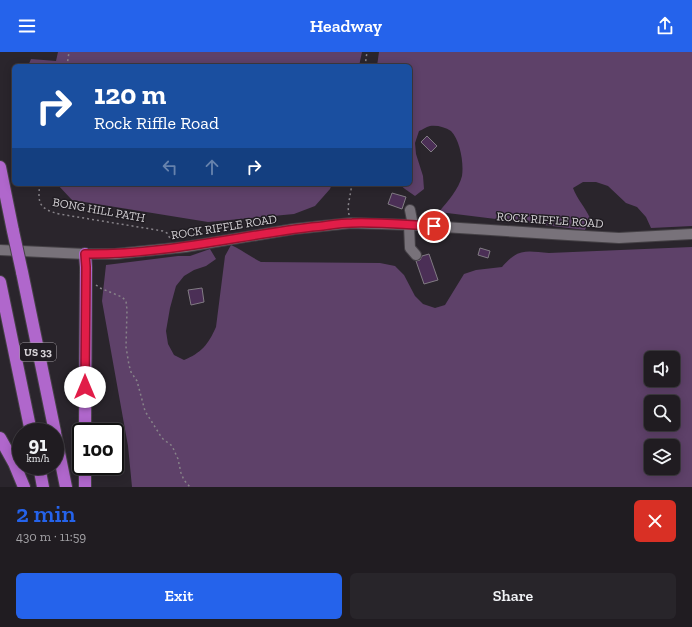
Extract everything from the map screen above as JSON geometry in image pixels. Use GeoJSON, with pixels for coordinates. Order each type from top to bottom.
{"type":"FeatureCollection","features":[{"type":"Feature","properties":{"kind":"highway","name":"US 33"},"geometry":{"type":"LineString","coordinates":[[0,167],[53,423]]}},
{"type":"Feature","properties":{"kind":"highway"},"geometry":{"type":"LineString","coordinates":[[85,254],[85,423]]}},
{"type":"Feature","properties":{"kind":"highway","name":"US 33"},"geometry":{"type":"LineString","coordinates":[[0,282],[29,423]]}},
{"type":"Feature","properties":{"kind":"highway"},"geometry":{"type":"LineString","coordinates":[[0,438],[14,463],[24,487]]}},
{"type":"Feature","properties":{"kind":"highway"},"geometry":{"type":"LineString","coordinates":[[40,475],[43,487]]}},
{"type":"Feature","properties":{"kind":"highway","name":"US 33"},"geometry":{"type":"LineString","coordinates":[[64,475],[66,487]]}},
{"type":"Feature","properties":{"kind":"highway"},"geometry":{"type":"LineString","coordinates":[[85,475],[85,487]]}},
{"type":"Feature","properties":{"kind":"street"},"geometry":{"type":"LineString","coordinates":[[410,210],[410,248],[416,255]]}},
{"type":"Feature","properties":{"kind":"street","name":"ROCK RIFFLE ROAD"},"geometry":{"type":"LineString","coordinates":[[0,250],[115,254],[175,248],[294,229],[351,223],[411,225],[619,238],[692,234]]}},
{"type":"Feature","properties":{"kind":"path"},"geometry":{"type":"LineString","coordinates":[[67,64],[69,52]]}},
{"type":"Feature","properties":{"kind":"path"},"geometry":{"type":"LineString","coordinates":[[365,64],[367,52]]}},
{"type":"Feature","properties":{"kind":"path","name":"BONG HILL PATH"},"geometry":{"type":"LineString","coordinates":[[40,186],[40,202],[42,207],[47,211],[163,231],[167,233],[172,242]]}},
{"type":"Feature","properties":{"kind":"path"},"geometry":{"type":"LineString","coordinates":[[351,223],[348,207],[352,186]]}},
{"type":"Feature","properties":{"kind":"path"},"geometry":{"type":"LineString","coordinates":[[93,280],[100,288],[122,297],[126,302],[126,347],[131,372],[137,382],[145,411],[163,439],[173,448],[184,480],[190,487]]}},
{"type":"Feature","properties":{"kind":"shaded area"},"geometry":{"type":"Polygon","coordinates":[[[58,52],[362,52],[359,64],[29,64],[31,59],[56,61],[58,52]]]}},
{"type":"Feature","properties":{"kind":"shaded area"},"geometry":{"type":"Polygon","coordinates":[[[379,52],[692,52],[692,226],[651,228],[646,217],[637,207],[626,203],[608,186],[596,182],[583,182],[573,188],[590,218],[585,230],[439,212],[456,190],[462,176],[462,158],[457,140],[451,131],[444,127],[430,126],[419,131],[415,143],[416,154],[423,176],[424,189],[415,196],[401,186],[412,186],[412,64],[377,64],[379,52]]]}},
{"type":"Feature","properties":{"kind":"shaded area"},"geometry":{"type":"Polygon","coordinates":[[[59,186],[331,186],[315,206],[294,214],[208,222],[72,200],[59,186]]]}},
{"type":"Feature","properties":{"kind":"shaded area"},"geometry":{"type":"Polygon","coordinates":[[[231,245],[261,262],[380,263],[395,266],[404,275],[415,296],[423,304],[435,308],[445,305],[464,274],[476,270],[502,267],[513,257],[523,252],[549,253],[692,247],[692,487],[132,487],[128,446],[102,301],[106,265],[178,256],[190,256],[210,249],[216,259],[206,266],[194,270],[184,276],[176,286],[166,331],[168,344],[174,355],[184,360],[195,354],[207,344],[216,327],[225,256],[231,245]]]}},
{"type":"Feature","properties":{"kind":"building"},"geometry":{"type":"Polygon","coordinates":[[[427,136],[437,146],[431,152],[421,142],[427,136]]]}},
{"type":"Feature","properties":{"kind":"building"},"geometry":{"type":"Polygon","coordinates":[[[392,193],[406,197],[402,209],[388,204],[392,193]]]}},
{"type":"Feature","properties":{"kind":"building"},"geometry":{"type":"Polygon","coordinates":[[[480,248],[490,251],[488,258],[478,255],[480,248]]]}},
{"type":"Feature","properties":{"kind":"building"},"geometry":{"type":"Polygon","coordinates":[[[429,254],[438,280],[424,284],[416,261],[420,260],[422,256],[429,254]]]}},
{"type":"Feature","properties":{"kind":"building"},"geometry":{"type":"Polygon","coordinates":[[[202,288],[204,302],[191,305],[188,290],[202,288]]]}},
{"type":"Feature","properties":{"kind":"route"},"geometry":{"type":"LineString","coordinates":[[85,387],[85,254],[115,254],[175,248],[294,229],[351,223],[434,226]]}}]}
